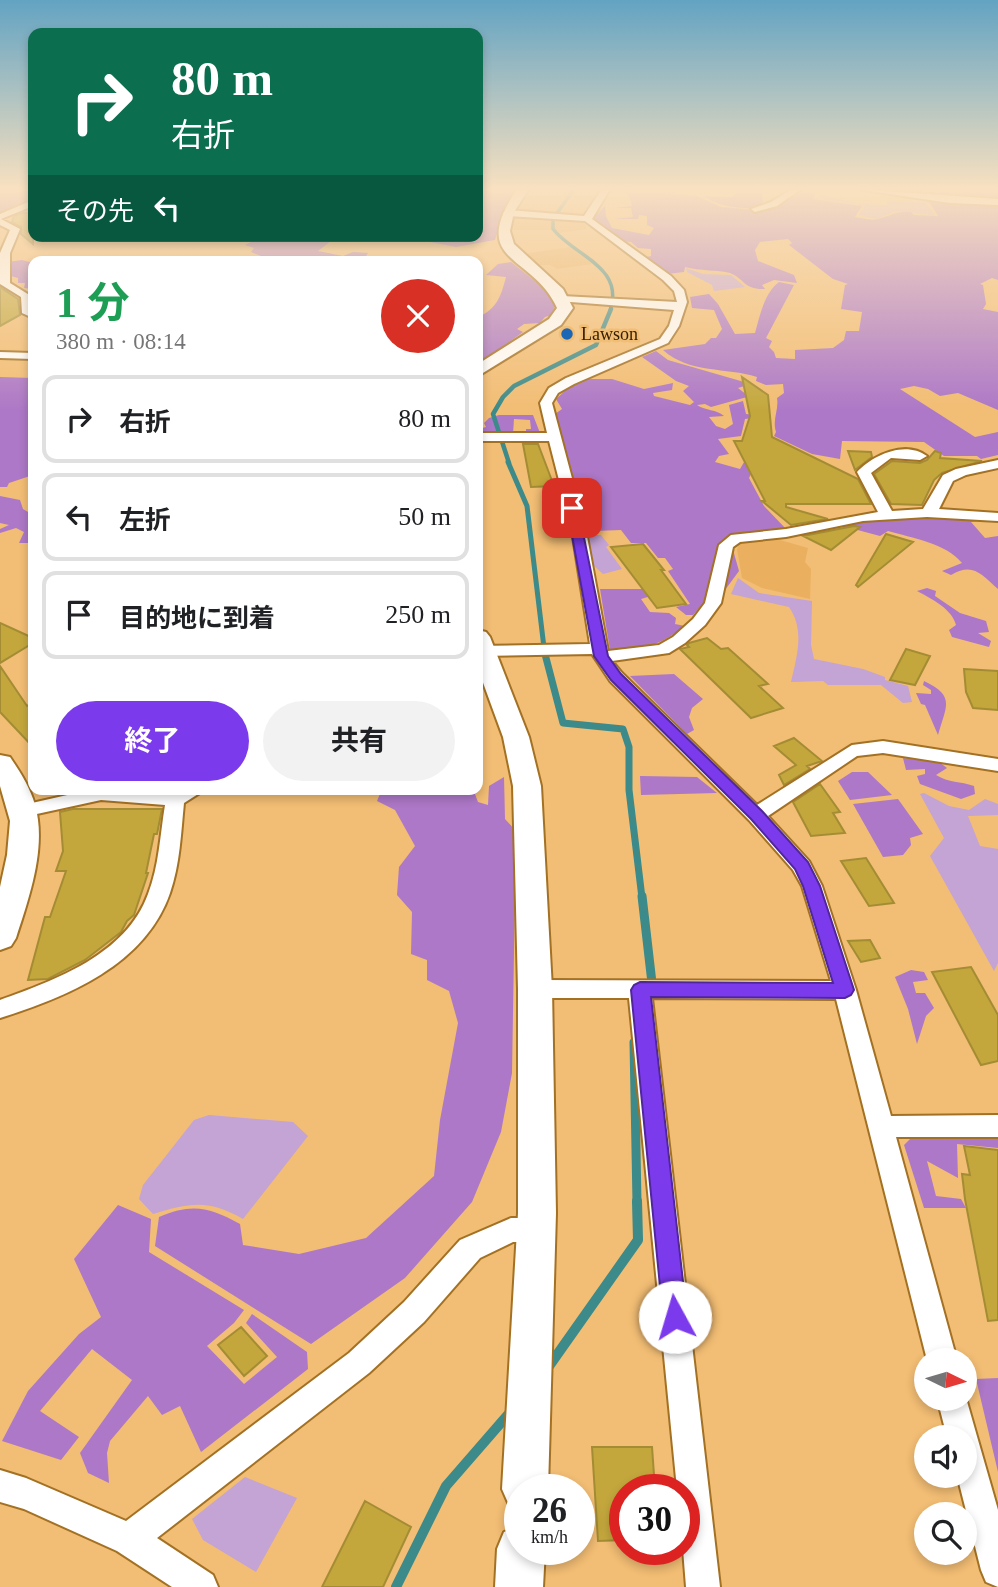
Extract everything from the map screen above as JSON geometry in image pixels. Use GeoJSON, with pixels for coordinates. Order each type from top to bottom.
{"type":"FeatureCollection","features":[{"type":"Feature","properties":{"kind":"street"},"geometry":{"type":"LineString","coordinates":[[5,263],[5,284],[26,296],[28,313]]}},
{"type":"Feature","properties":{"kind":"street"},"geometry":{"type":"LineString","coordinates":[[483,368],[555,322],[565,308],[552,286],[524,263]]}},
{"type":"Feature","properties":{"kind":"street"},"geometry":{"type":"LineString","coordinates":[[646,263],[679,290],[680,307],[674,326],[664,341],[570,381],[553,391],[546,403],[579,531],[599,653],[616,677],[756,815],[802,866],[812,886],[845,990],[939,1348]]}},
{"type":"Feature","properties":{"kind":"street"},"geometry":{"type":"LineString","coordinates":[[562,299],[680,307]]}},
{"type":"Feature","properties":{"kind":"street"},"geometry":{"type":"LineString","coordinates":[[0,355],[28,356]]}},
{"type":"Feature","properties":{"kind":"street"},"geometry":{"type":"LineString","coordinates":[[483,437],[553,437]]}},
{"type":"Feature","properties":{"kind":"street"},"geometry":{"type":"LineString","coordinates":[[887,514],[864,471],[888,454],[920,456]]}},
{"type":"Feature","properties":{"kind":"street"},"geometry":{"type":"LineString","coordinates":[[928,513],[936,507],[946,481],[953,475],[998,464]]}},
{"type":"Feature","properties":{"kind":"street"},"geometry":{"type":"LineString","coordinates":[[483,646],[599,653],[663,649],[679,640],[699,622],[713,603],[726,545],[736,538],[786,533],[887,514],[928,513],[998,517]]}},
{"type":"Feature","properties":{"kind":"street"},"geometry":{"type":"LineString","coordinates":[[483,654],[516,737],[527,786],[536,989],[537,1230],[526,1474]]}},
{"type":"Feature","properties":{"kind":"street"},"geometry":{"type":"LineString","coordinates":[[756,815],[852,751],[883,747],[998,765]]}},
{"type":"Feature","properties":{"kind":"street"},"geometry":{"type":"LineString","coordinates":[[0,763],[13,784],[23,811],[22,856],[3,922]]}},
{"type":"Feature","properties":{"kind":"street"},"geometry":{"type":"LineString","coordinates":[[23,811],[95,795]]}},
{"type":"Feature","properties":{"kind":"street"},"geometry":{"type":"LineString","coordinates":[[136,795],[175,800],[185,795]]}},
{"type":"Feature","properties":{"kind":"street"},"geometry":{"type":"LineString","coordinates":[[0,1009],[69,984],[97,967],[130,939],[154,906],[175,800]]}},
{"type":"Feature","properties":{"kind":"street"},"geometry":{"type":"LineString","coordinates":[[536,989],[845,990]]}},
{"type":"Feature","properties":{"kind":"street"},"geometry":{"type":"LineString","coordinates":[[641,990],[703,1587]]}},
{"type":"Feature","properties":{"kind":"street"},"geometry":{"type":"LineString","coordinates":[[879,1127],[998,1126]]}},
{"type":"Feature","properties":{"kind":"street"},"geometry":{"type":"LineString","coordinates":[[129,1539],[359,1363],[414,1312],[470,1249],[511,1230],[537,1230]]}},
{"type":"Feature","properties":{"kind":"street"},"geometry":{"type":"LineString","coordinates":[[0,1486],[26,1494],[129,1539],[201,1587]]}},
{"type":"Feature","properties":{"kind":"street"},"geometry":{"type":"LineString","coordinates":[[976,1488],[998,1570]]}},
{"type":"Feature","properties":{"kind":"street"},"geometry":{"type":"LineString","coordinates":[[519,1587],[520,1565]]}},
{"type":"Feature","properties":{"kind":"shaded area"},"geometry":{"type":"Polygon","coordinates":[[[8,263],[28,263],[28,288],[24,288],[25,283],[18,283],[18,278],[11,276],[8,263]]]}},
{"type":"Feature","properties":{"kind":"shaded area"},"geometry":{"type":"Polygon","coordinates":[[[512,263],[549,292],[555,305],[552,315],[545,317],[540,323],[524,324],[517,329],[523,332],[484,360],[483,314],[497,301],[506,277],[486,275],[498,264],[512,263]]]}},
{"type":"Feature","properties":{"kind":"shaded area"},"geometry":{"type":"Polygon","coordinates":[[[533,263],[592,264],[557,269],[550,265],[533,263]]]}},
{"type":"Feature","properties":{"kind":"shaded area"},"geometry":{"type":"Polygon","coordinates":[[[650,263],[763,263],[794,275],[797,283],[774,280],[762,285],[765,289],[758,289],[726,272],[685,267],[684,272],[667,274],[650,263]]]}},
{"type":"Feature","properties":{"kind":"shaded area"},"geometry":{"type":"Polygon","coordinates":[[[812,263],[998,263],[998,280],[992,278],[980,284],[983,285],[986,304],[983,309],[998,312],[998,410],[958,393],[940,396],[928,389],[914,386],[900,389],[975,437],[998,432],[998,455],[981,459],[977,456],[944,456],[924,442],[842,441],[840,459],[812,454],[774,436],[777,398],[784,393],[783,384],[766,385],[756,381],[757,377],[685,363],[663,350],[705,344],[711,338],[716,338],[722,329],[714,310],[692,308],[690,297],[709,294],[735,334],[755,333],[766,298],[779,282],[794,285],[766,338],[772,341],[769,347],[776,358],[795,359],[795,350],[833,348],[844,340],[846,331],[859,331],[862,312],[841,309],[845,285],[848,284],[833,279],[812,263]]]}},
{"type":"Feature","properties":{"kind":"shaded area"},"geometry":{"type":"Polygon","coordinates":[[[686,268],[703,274],[731,275],[745,287],[714,291],[712,285],[687,272],[686,268]]]}},
{"type":"Feature","properties":{"kind":"shaded area"},"geometry":{"type":"Polygon","coordinates":[[[656,351],[668,360],[751,384],[738,388],[747,395],[767,393],[767,398],[747,397],[711,407],[705,404],[697,405],[724,416],[709,417],[716,426],[725,429],[733,424],[729,405],[743,401],[746,414],[755,415],[754,418],[745,419],[741,436],[718,439],[729,454],[719,456],[715,462],[740,469],[747,457],[761,454],[749,478],[764,506],[787,530],[736,536],[733,550],[739,571],[722,594],[705,601],[693,615],[686,615],[676,607],[690,604],[668,571],[673,569],[665,558],[658,558],[646,543],[631,543],[621,530],[594,531],[583,513],[555,414],[562,409],[556,399],[583,379],[612,379],[644,389],[673,383],[672,390],[653,393],[654,396],[690,405],[694,402],[683,391],[689,386],[676,381],[642,357],[656,351]]]}},
{"type":"Feature","properties":{"kind":"shaded area"},"geometry":{"type":"Polygon","coordinates":[[[0,377],[28,378],[28,477],[9,483],[7,487],[0,487],[0,377]]]}},
{"type":"Feature","properties":{"kind":"shaded area"},"geometry":{"type":"Polygon","coordinates":[[[499,415],[533,415],[540,433],[526,435],[526,429],[531,429],[530,420],[514,419],[513,434],[483,435],[483,428],[486,427],[484,423],[499,415]]]}},
{"type":"Feature","properties":{"kind":"shaded area"},"geometry":{"type":"Polygon","coordinates":[[[0,496],[20,500],[23,509],[28,512],[28,543],[19,543],[24,532],[16,528],[0,533],[0,529],[9,525],[0,523],[0,496]]]}},
{"type":"Feature","properties":{"kind":"shaded area"},"geometry":{"type":"Polygon","coordinates":[[[930,515],[984,520],[971,522],[985,538],[998,536],[998,589],[971,570],[951,575],[942,571],[962,563],[938,546],[888,531],[880,536],[839,525],[930,515]]]}},
{"type":"Feature","properties":{"kind":"shaded area"},"geometry":{"type":"Polygon","coordinates":[[[588,535],[601,535],[622,569],[603,574],[593,565],[588,535]]]}},
{"type":"Feature","properties":{"kind":"shaded area"},"geometry":{"type":"Polygon","coordinates":[[[773,538],[808,548],[805,562],[811,569],[810,599],[762,588],[742,578],[737,549],[742,540],[773,538]]]}},
{"type":"Feature","properties":{"kind":"shaded area"},"geometry":{"type":"Polygon","coordinates":[[[738,578],[759,593],[812,601],[811,645],[814,659],[863,669],[885,677],[885,680],[908,686],[912,702],[903,703],[881,685],[791,682],[798,643],[794,616],[789,607],[731,594],[738,578]]]}},
{"type":"Feature","properties":{"kind":"shaded area"},"geometry":{"type":"Polygon","coordinates":[[[927,588],[936,591],[935,596],[960,613],[986,621],[989,632],[978,633],[991,641],[989,647],[952,637],[949,630],[956,625],[954,619],[941,605],[917,591],[927,588]]]}},
{"type":"Feature","properties":{"kind":"shaded area"},"geometry":{"type":"Polygon","coordinates":[[[600,589],[644,589],[651,596],[641,599],[650,612],[669,613],[676,618],[675,624],[685,626],[650,646],[610,650],[600,589]]]}},
{"type":"Feature","properties":{"kind":"shaded area"},"geometry":{"type":"Polygon","coordinates":[[[674,674],[703,699],[692,708],[689,717],[694,730],[687,734],[630,676],[674,674]]]}},
{"type":"Feature","properties":{"kind":"shaded area"},"geometry":{"type":"Polygon","coordinates":[[[924,681],[945,697],[946,709],[938,735],[925,705],[921,704],[916,693],[931,694],[931,690],[923,685],[924,681]]]}},
{"type":"Feature","properties":{"kind":"shaded area"},"geometry":{"type":"Polygon","coordinates":[[[903,758],[939,762],[947,768],[936,775],[974,786],[975,794],[961,799],[920,784],[917,776],[925,774],[925,769],[906,770],[903,758]]]}},
{"type":"Feature","properties":{"kind":"shaded area"},"geometry":{"type":"Polygon","coordinates":[[[852,772],[868,772],[892,795],[850,800],[838,781],[852,772]]]}},
{"type":"Feature","properties":{"kind":"shaded area"},"geometry":{"type":"Polygon","coordinates":[[[640,776],[697,777],[717,793],[641,795],[640,776]]]}},
{"type":"Feature","properties":{"kind":"shaded area"},"geometry":{"type":"Polygon","coordinates":[[[504,777],[505,819],[516,831],[512,1073],[501,1132],[472,1202],[405,1278],[311,1344],[155,1246],[159,1217],[181,1210],[209,1211],[240,1224],[243,1245],[299,1254],[366,1238],[434,1176],[440,1120],[458,1023],[449,991],[427,980],[427,960],[411,954],[412,912],[397,895],[399,867],[415,846],[395,810],[377,801],[380,795],[475,795],[478,802],[488,805],[489,786],[504,777]]]}},
{"type":"Feature","properties":{"kind":"shaded area"},"geometry":{"type":"Polygon","coordinates":[[[924,793],[949,806],[969,810],[985,799],[998,804],[998,815],[968,816],[980,846],[998,849],[998,963],[994,971],[930,856],[944,838],[920,794],[924,793]]]}},
{"type":"Feature","properties":{"kind":"shaded area"},"geometry":{"type":"Polygon","coordinates":[[[898,799],[923,834],[910,838],[911,845],[903,855],[883,857],[853,804],[898,799]]]}},
{"type":"Feature","properties":{"kind":"shaded area"},"geometry":{"type":"Polygon","coordinates":[[[911,970],[924,972],[928,980],[913,982],[916,993],[925,993],[934,1008],[926,1016],[917,1044],[908,1009],[895,977],[911,970]]]}},
{"type":"Feature","properties":{"kind":"shaded area"},"geometry":{"type":"Polygon","coordinates":[[[209,1115],[293,1122],[308,1136],[243,1219],[219,1208],[199,1205],[153,1214],[139,1199],[143,1185],[194,1120],[209,1115]]]}},
{"type":"Feature","properties":{"kind":"shaded area"},"geometry":{"type":"Polygon","coordinates":[[[998,1134],[998,1148],[957,1144],[958,1178],[927,1161],[936,1196],[961,1199],[966,1208],[924,1208],[904,1145],[913,1136],[998,1134]]]}},
{"type":"Feature","properties":{"kind":"shaded area"},"geometry":{"type":"Polygon","coordinates":[[[118,1205],[151,1219],[149,1252],[244,1310],[234,1323],[207,1346],[244,1384],[277,1357],[246,1323],[252,1314],[307,1352],[308,1369],[201,1452],[180,1406],[162,1415],[148,1396],[110,1441],[107,1453],[109,1483],[88,1473],[80,1453],[132,1380],[92,1349],[40,1411],[79,1437],[61,1460],[2,1441],[28,1391],[79,1334],[101,1317],[74,1259],[118,1205]]]}},
{"type":"Feature","properties":{"kind":"shaded area"},"geometry":{"type":"Polygon","coordinates":[[[998,1378],[998,1472],[977,1383],[977,1379],[998,1378]]]}},
{"type":"Feature","properties":{"kind":"shaded area"},"geometry":{"type":"Polygon","coordinates":[[[245,1477],[297,1498],[256,1572],[203,1540],[192,1519],[245,1477]]]}},
{"type":"Feature","properties":{"kind":"building"},"geometry":{"type":"Polygon","coordinates":[[[0,287],[18,299],[20,315],[0,326],[0,287]]]}},
{"type":"Feature","properties":{"kind":"building"},"geometry":{"type":"Polygon","coordinates":[[[742,377],[768,395],[772,437],[858,479],[871,504],[786,504],[786,507],[828,519],[791,525],[762,501],[765,501],[734,441],[742,441],[750,416],[742,377]]]}},
{"type":"Feature","properties":{"kind":"building"},"geometry":{"type":"Polygon","coordinates":[[[523,444],[538,444],[554,486],[531,487],[523,444]]]}},
{"type":"Feature","properties":{"kind":"building"},"geometry":{"type":"Polygon","coordinates":[[[848,451],[871,452],[872,457],[855,470],[848,451]]]}},
{"type":"Feature","properties":{"kind":"building"},"geometry":{"type":"Polygon","coordinates":[[[935,451],[941,453],[940,458],[982,461],[942,473],[934,480],[922,505],[891,504],[874,474],[892,461],[920,463],[935,451]]]}},
{"type":"Feature","properties":{"kind":"building"},"geometry":{"type":"Polygon","coordinates":[[[860,527],[831,550],[803,536],[860,527]]]}},
{"type":"Feature","properties":{"kind":"building"},"geometry":{"type":"Polygon","coordinates":[[[886,534],[913,542],[858,587],[856,585],[886,534]]]}},
{"type":"Feature","properties":{"kind":"building"},"geometry":{"type":"Polygon","coordinates":[[[643,544],[686,604],[657,608],[611,547],[643,544]]]}},
{"type":"Feature","properties":{"kind":"building"},"geometry":{"type":"Polygon","coordinates":[[[0,623],[28,636],[28,646],[0,663],[0,623]]]}},
{"type":"Feature","properties":{"kind":"building"},"geometry":{"type":"Polygon","coordinates":[[[707,638],[721,649],[728,648],[768,684],[759,686],[783,708],[751,718],[680,649],[689,647],[689,643],[707,638]]]}},
{"type":"Feature","properties":{"kind":"building"},"geometry":{"type":"Polygon","coordinates":[[[906,649],[930,656],[915,685],[890,680],[906,649]]]}},
{"type":"Feature","properties":{"kind":"building"},"geometry":{"type":"Polygon","coordinates":[[[0,666],[28,706],[28,742],[0,712],[0,666]]]}},
{"type":"Feature","properties":{"kind":"building"},"geometry":{"type":"Polygon","coordinates":[[[964,669],[998,671],[998,710],[973,708],[966,692],[964,669]]]}},
{"type":"Feature","properties":{"kind":"building"},"geometry":{"type":"Polygon","coordinates":[[[794,738],[822,761],[807,766],[810,769],[784,785],[779,775],[796,765],[774,746],[794,738]]]}},
{"type":"Feature","properties":{"kind":"building"},"geometry":{"type":"Polygon","coordinates":[[[820,784],[840,812],[833,813],[845,833],[811,836],[793,802],[820,784]]]}},
{"type":"Feature","properties":{"kind":"building"},"geometry":{"type":"Polygon","coordinates":[[[73,809],[162,809],[157,834],[154,834],[148,873],[134,915],[121,932],[85,960],[48,979],[28,980],[45,917],[50,917],[66,871],[56,871],[63,851],[60,812],[73,809]]]}},
{"type":"Feature","properties":{"kind":"building"},"geometry":{"type":"Polygon","coordinates":[[[866,858],[894,903],[869,906],[841,861],[866,858]]]}},
{"type":"Feature","properties":{"kind":"building"},"geometry":{"type":"Polygon","coordinates":[[[870,940],[880,958],[861,962],[848,941],[870,940]]]}},
{"type":"Feature","properties":{"kind":"building"},"geometry":{"type":"Polygon","coordinates":[[[971,967],[998,1015],[998,1061],[981,1065],[932,972],[971,967]]]}},
{"type":"Feature","properties":{"kind":"building"},"geometry":{"type":"Polygon","coordinates":[[[964,1146],[998,1150],[998,1320],[988,1321],[965,1199],[962,1174],[970,1175],[964,1146]]]}},
{"type":"Feature","properties":{"kind":"building"},"geometry":{"type":"Polygon","coordinates":[[[241,1327],[267,1356],[244,1376],[218,1345],[241,1327]]]}},
{"type":"Feature","properties":{"kind":"building"},"geometry":{"type":"Polygon","coordinates":[[[592,1447],[652,1447],[654,1474],[609,1474],[609,1541],[598,1541],[592,1447]]]}},
{"type":"Feature","properties":{"kind":"building"},"geometry":{"type":"Polygon","coordinates":[[[365,1501],[411,1527],[383,1587],[322,1587],[365,1501]]]}},
{"type":"Feature","properties":{"kind":"waterway"},"geometry":{"type":"LineString","coordinates":[[594,263],[611,283],[613,296],[610,311]]}},
{"type":"Feature","properties":{"kind":"waterway"},"geometry":{"type":"LineString","coordinates":[[509,463],[493,414],[503,397],[514,386],[596,345],[611,309]]}},
{"type":"Feature","properties":{"kind":"waterway"},"geometry":{"type":"LineString","coordinates":[[508,462],[527,506],[545,656]]}},
{"type":"Feature","properties":{"kind":"waterway"},"geometry":{"type":"LineString","coordinates":[[545,654],[563,723],[623,729],[629,747],[629,790],[642,898]]}},
{"type":"Feature","properties":{"kind":"waterway"},"geometry":{"type":"LineString","coordinates":[[642,896],[652,983],[649,986]]}},
{"type":"Feature","properties":{"kind":"waterway"},"geometry":{"type":"LineString","coordinates":[[634,1042],[637,1203]]}},
{"type":"Feature","properties":{"kind":"waterway"},"geometry":{"type":"LineString","coordinates":[[547,1369],[638,1240],[637,1201]]}},
{"type":"Feature","properties":{"kind":"waterway"},"geometry":{"type":"LineString","coordinates":[[396,1587],[446,1486],[512,1410]]}},
{"type":"Feature","properties":{"kind":"place","name":"Lawson"},"geometry":{"type":"Point","coordinates":[567,334]}},
{"type":"Feature","properties":{"kind":"route"},"geometry":{"type":"LineString","coordinates":[[572,508],[579,531],[601,656],[616,677],[756,815],[802,866],[812,886],[845,990],[640,990],[675,1317]]}}]}
